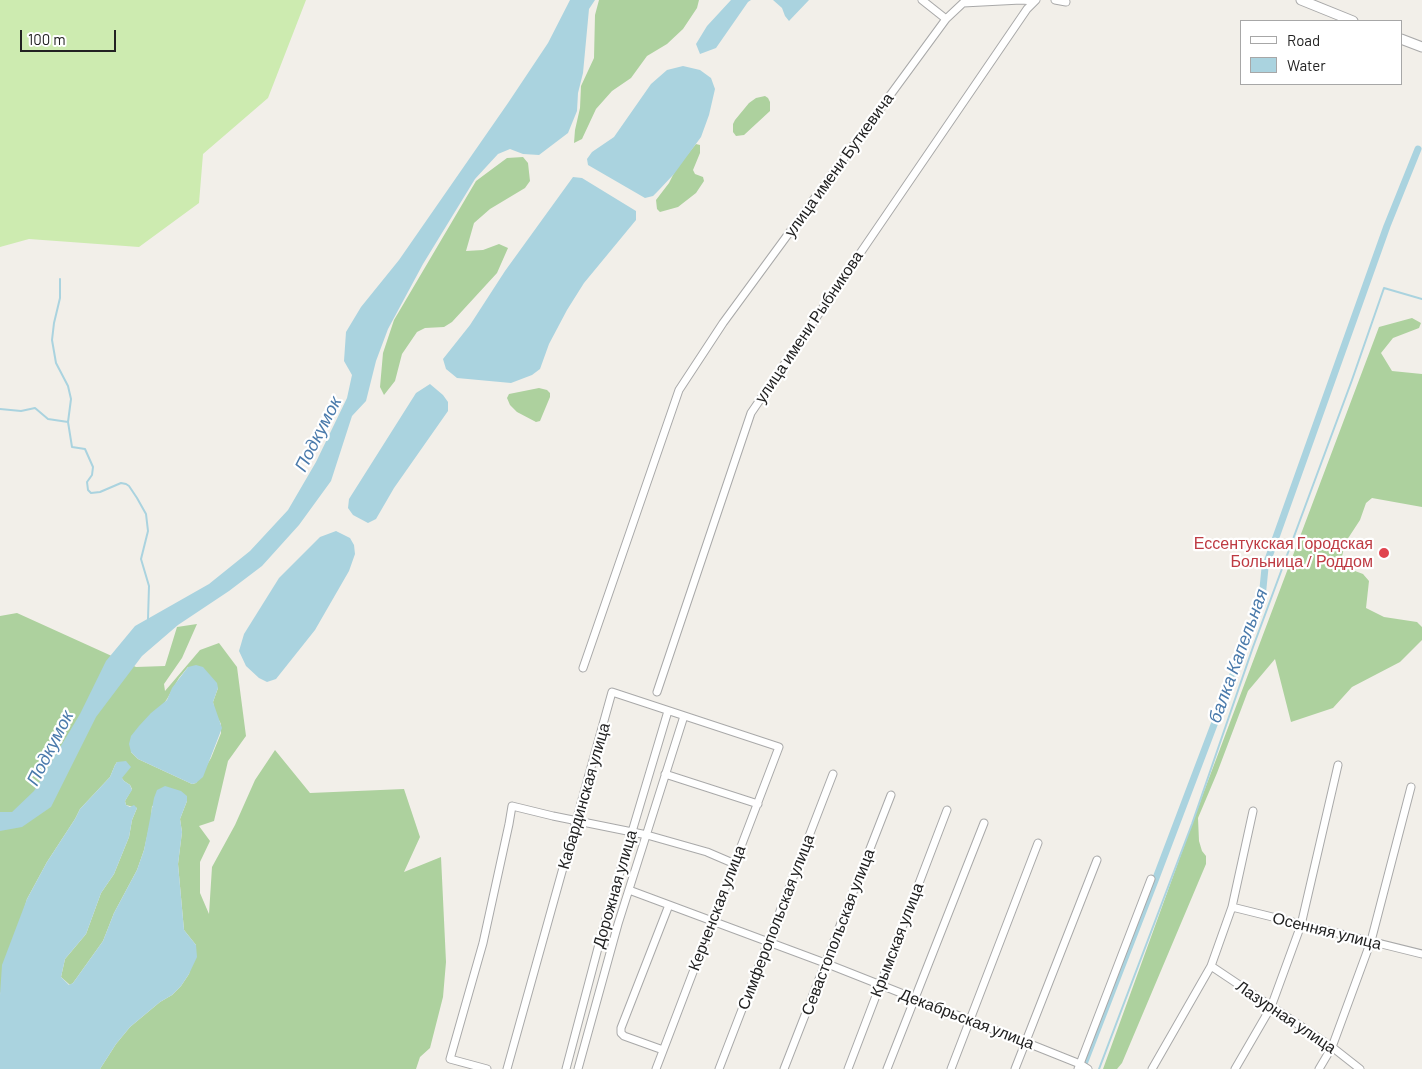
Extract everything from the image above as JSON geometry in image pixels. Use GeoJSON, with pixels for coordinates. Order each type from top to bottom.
{"type":"FeatureCollection","features":[{"type":"Feature","properties":{"kind":"street"},"geometry":{"type":"LineString","coordinates":[[922,0],[946,20]]}},
{"type":"Feature","properties":{"kind":"street"},"geometry":{"type":"LineString","coordinates":[[1055,0],[1066,2]]}},
{"type":"Feature","properties":{"kind":"street"},"geometry":{"type":"LineString","coordinates":[[1303,0],[1351,20]]}},
{"type":"Feature","properties":{"kind":"street","name":"улица имени Буткевича"},"geometry":{"type":"LineString","coordinates":[[582,668],[679,390],[723,323],[946,20],[963,3],[1035,1]]}},
{"type":"Feature","properties":{"kind":"street","name":"улица имени Рыбникова"},"geometry":{"type":"LineString","coordinates":[[657,692],[751,413],[972,88],[1035,1]]}},
{"type":"Feature","properties":{"kind":"street"},"geometry":{"type":"LineString","coordinates":[[1402,40],[1422,47]]}},
{"type":"Feature","properties":{"kind":"street","name":"Кабардинская улица"},"geometry":{"type":"LineString","coordinates":[[507,1069],[612,692],[779,748]]}},
{"type":"Feature","properties":{"kind":"street","name":"Дорожная улица"},"geometry":{"type":"LineString","coordinates":[[566,1069],[631,832],[668,711]]}},
{"type":"Feature","properties":{"kind":"street","name":"Дорожная улица"},"geometry":{"type":"LineString","coordinates":[[578,1069],[607,959],[684,716]]}},
{"type":"Feature","properties":{"kind":"street","name":"Керченская улица"},"geometry":{"type":"LineString","coordinates":[[656,1069],[779,748]]}},
{"type":"Feature","properties":{"kind":"street"},"geometry":{"type":"LineString","coordinates":[[1236,1069],[1271,1007],[1301,925],[1338,766]]}},
{"type":"Feature","properties":{"kind":"street"},"geometry":{"type":"LineString","coordinates":[[665,774],[758,804]]}},
{"type":"Feature","properties":{"kind":"street","name":"Симферопольская улица"},"geometry":{"type":"LineString","coordinates":[[719,1069],[833,774]]}},
{"type":"Feature","properties":{"kind":"street"},"geometry":{"type":"LineString","coordinates":[[1319,1069],[1332,1047],[1370,941],[1411,787]]}},
{"type":"Feature","properties":{"kind":"street","name":"Севастопольская улица"},"geometry":{"type":"LineString","coordinates":[[784,1069],[891,795]]}},
{"type":"Feature","properties":{"kind":"street"},"geometry":{"type":"LineString","coordinates":[[487,1069],[450,1059],[482,944],[512,806],[647,835],[707,852],[735,864]]}},
{"type":"Feature","properties":{"kind":"street","name":"Крымская улица"},"geometry":{"type":"LineString","coordinates":[[848,1069],[947,810]]}},
{"type":"Feature","properties":{"kind":"street"},"geometry":{"type":"LineString","coordinates":[[1152,1069],[1211,966],[1232,907],[1254,811]]}},
{"type":"Feature","properties":{"kind":"street"},"geometry":{"type":"LineString","coordinates":[[887,1069],[984,823]]}},
{"type":"Feature","properties":{"kind":"street"},"geometry":{"type":"LineString","coordinates":[[950,1069],[1038,843]]}},
{"type":"Feature","properties":{"kind":"street"},"geometry":{"type":"LineString","coordinates":[[1015,1069],[1097,860]]}},
{"type":"Feature","properties":{"kind":"street"},"geometry":{"type":"LineString","coordinates":[[1079,1067],[1151,879]]}},
{"type":"Feature","properties":{"kind":"street","name":"Декабрьская улица"},"geometry":{"type":"LineString","coordinates":[[629,890],[880,985],[1025,1042],[1079,1067],[1088,1069]]}},
{"type":"Feature","properties":{"kind":"street"},"geometry":{"type":"LineString","coordinates":[[663,1050],[624,1036],[621,1033],[669,905]]}},
{"type":"Feature","properties":{"kind":"street","name":"Осенняя улица"},"geometry":{"type":"LineString","coordinates":[[1232,907],[1422,954]]}},
{"type":"Feature","properties":{"kind":"street","name":"Лазурная улица"},"geometry":{"type":"LineString","coordinates":[[1211,966],[1332,1047],[1360,1069]]}},
{"type":"Feature","properties":{"kind":"green space"},"geometry":{"type":"Polygon","coordinates":[[[0,0],[306,0],[268,98],[203,154],[199,203],[139,247],[29,239],[0,247],[0,0]]]}},
{"type":"Feature","properties":{"kind":"green space"},"geometry":{"type":"Polygon","coordinates":[[[599,0],[699,0],[697,8],[683,29],[667,44],[647,56],[631,78],[612,91],[596,109],[582,139],[574,143],[580,108],[581,86],[594,58],[595,15],[599,0]]]}},
{"type":"Feature","properties":{"kind":"green space"},"geometry":{"type":"Polygon","coordinates":[[[765,96],[770,102],[770,111],[744,135],[736,136],[733,132],[735,120],[749,103],[756,98],[765,96]]]}},
{"type":"Feature","properties":{"kind":"green space"},"geometry":{"type":"Polygon","coordinates":[[[696,144],[700,145],[700,153],[693,170],[695,174],[703,177],[704,181],[696,193],[678,207],[660,212],[657,209],[656,200],[669,183],[677,167],[696,144]]]}},
{"type":"Feature","properties":{"kind":"green space"},"geometry":{"type":"Polygon","coordinates":[[[523,157],[528,163],[530,181],[525,188],[490,209],[474,223],[466,251],[483,250],[499,244],[508,248],[497,273],[452,322],[444,327],[425,328],[417,332],[402,354],[395,381],[384,395],[380,387],[383,353],[394,320],[476,181],[507,158],[523,157]]]}},
{"type":"Feature","properties":{"kind":"green space"},"geometry":{"type":"Polygon","coordinates":[[[1412,318],[1421,323],[1419,328],[1393,338],[1381,353],[1392,371],[1422,374],[1422,507],[1372,498],[1366,503],[1360,520],[1345,543],[1341,561],[1347,568],[1363,574],[1369,581],[1366,608],[1384,617],[1417,622],[1422,627],[1422,640],[1400,662],[1352,687],[1333,708],[1291,722],[1275,659],[1248,691],[1198,818],[1199,841],[1202,851],[1206,856],[1206,864],[1122,1063],[1117,1069],[1103,1069],[1203,794],[1379,327],[1412,318]]]}},
{"type":"Feature","properties":{"kind":"green space"},"geometry":{"type":"Polygon","coordinates":[[[539,388],[547,390],[550,393],[550,397],[540,421],[536,422],[517,412],[510,405],[507,398],[509,394],[539,388]]]}},
{"type":"Feature","properties":{"kind":"green space"},"geometry":{"type":"Polygon","coordinates":[[[17,613],[136,667],[165,666],[177,627],[197,624],[182,658],[164,684],[165,691],[200,650],[219,643],[237,667],[246,736],[228,761],[214,821],[199,826],[210,841],[200,862],[200,893],[209,914],[212,867],[235,825],[255,780],[275,750],[310,793],[404,789],[420,837],[404,872],[441,857],[446,962],[443,997],[430,1048],[420,1057],[416,1069],[100,1069],[116,1044],[130,1027],[181,986],[189,974],[196,945],[184,930],[178,864],[182,832],[180,819],[187,801],[152,806],[144,850],[137,870],[114,913],[103,941],[73,983],[70,985],[61,977],[65,959],[86,934],[101,893],[114,874],[129,837],[132,820],[137,808],[126,805],[125,801],[132,789],[121,777],[117,762],[110,777],[80,809],[47,862],[27,899],[0,995],[0,616],[17,613]],[[188,667],[131,752],[138,759],[192,784],[196,783],[211,758],[221,733],[221,724],[215,713],[213,702],[218,688],[188,667]]]}},
{"type":"Feature","properties":{"kind":"water"},"geometry":{"type":"Polygon","coordinates":[[[570,0],[595,0],[589,9],[583,73],[578,93],[577,111],[568,133],[539,155],[523,154],[510,149],[498,154],[475,179],[423,264],[388,329],[376,361],[366,401],[352,416],[331,481],[299,525],[262,566],[178,625],[142,656],[96,717],[51,807],[22,827],[0,831],[0,812],[12,812],[34,791],[80,714],[106,661],[135,626],[209,584],[250,551],[288,510],[316,462],[347,398],[352,375],[344,361],[346,332],[361,307],[399,260],[508,103],[548,43],[570,0]]]}},
{"type":"Feature","properties":{"kind":"water"},"geometry":{"type":"Polygon","coordinates":[[[731,0],[751,0],[716,48],[700,54],[696,44],[707,26],[731,0]]]}},
{"type":"Feature","properties":{"kind":"water"},"geometry":{"type":"Polygon","coordinates":[[[773,0],[809,0],[789,21],[782,8],[773,0]]]}},
{"type":"Feature","properties":{"kind":"water"},"geometry":{"type":"Polygon","coordinates":[[[683,66],[700,70],[711,78],[715,89],[709,115],[701,137],[674,174],[653,196],[645,198],[588,165],[587,159],[592,152],[614,137],[651,84],[667,70],[683,66]]]}},
{"type":"Feature","properties":{"kind":"water"},"geometry":{"type":"Polygon","coordinates":[[[573,177],[582,178],[636,211],[636,220],[584,283],[549,344],[540,369],[532,375],[511,383],[457,378],[446,369],[443,359],[470,325],[505,271],[573,177]]]}},
{"type":"Feature","properties":{"kind":"water"},"geometry":{"type":"Polygon","coordinates":[[[430,384],[448,402],[448,411],[394,488],[376,519],[368,523],[353,515],[348,508],[349,499],[416,393],[430,384]]]}},
{"type":"Feature","properties":{"kind":"water"},"geometry":{"type":"Polygon","coordinates":[[[336,531],[350,538],[354,545],[355,554],[349,571],[315,630],[276,679],[267,682],[259,678],[246,666],[239,651],[244,634],[279,578],[320,537],[336,531]]]}},
{"type":"Feature","properties":{"kind":"water"},"geometry":{"type":"Polygon","coordinates":[[[196,665],[203,667],[217,683],[218,688],[213,702],[222,728],[203,777],[192,784],[138,759],[131,752],[129,744],[131,736],[139,726],[167,700],[172,688],[188,667],[196,665]]]}},
{"type":"Feature","properties":{"kind":"water"},"geometry":{"type":"Polygon","coordinates":[[[126,761],[131,767],[122,778],[130,785],[132,790],[125,801],[126,805],[130,807],[134,805],[137,808],[132,820],[129,837],[114,874],[101,893],[86,934],[65,959],[61,977],[69,985],[73,983],[103,941],[114,913],[137,870],[144,850],[157,790],[165,786],[181,791],[187,796],[180,819],[182,832],[178,864],[184,930],[196,945],[197,957],[181,986],[130,1027],[116,1044],[100,1069],[0,1069],[2,965],[27,899],[47,862],[80,809],[110,777],[117,762],[126,761]]]}},
{"type":"Feature","properties":{"kind":"waterway"},"geometry":{"type":"LineString","coordinates":[[1082,1069],[1262,598],[1265,568],[1387,226],[1418,149]]}},
{"type":"Feature","properties":{"kind":"waterway"},"geometry":{"type":"LineString","coordinates":[[60,279],[60,298],[52,340],[56,363],[68,386],[71,399],[68,422],[72,447],[85,449],[93,467],[92,475],[87,482],[88,490],[91,493],[100,492],[121,483],[126,484],[146,514],[148,531],[141,559],[149,586],[148,619]]}},
{"type":"Feature","properties":{"kind":"waterway","name":"балка Капельная"},"geometry":{"type":"LineString","coordinates":[[1099,1069],[1192,824],[1253,647],[1384,288],[1422,299]]}},
{"type":"Feature","properties":{"kind":"waterway"},"geometry":{"type":"LineString","coordinates":[[0,409],[21,411],[35,408],[48,419],[68,422]]}},
{"type":"Feature","properties":{"kind":"place","name":"Ессентукская Городская Больница / Роддом"},"geometry":{"type":"Point","coordinates":[1384,553]}},
{"type":"Feature","properties":{"kind":"water label","name":"Подкумок"},"geometry":{"type":"Point","coordinates":[318,434]}},
{"type":"Feature","properties":{"kind":"water label","name":"Подкумок"},"geometry":{"type":"Point","coordinates":[50,748]}}]}
